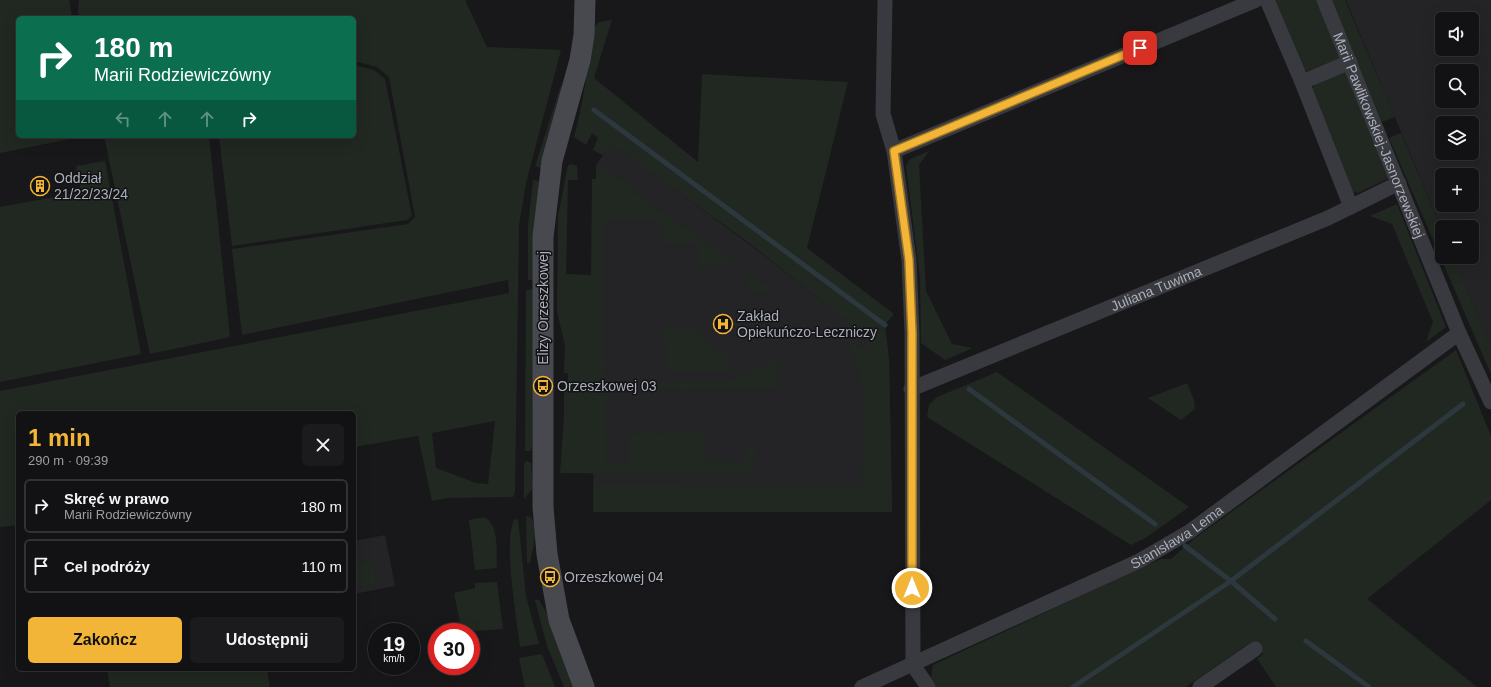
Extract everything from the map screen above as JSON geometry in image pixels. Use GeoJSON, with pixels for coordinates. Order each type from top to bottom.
{"type":"FeatureCollection","features":[{"type":"Feature","properties":{"kind":"street","name":"Elizy Orzeszkowej"},"geometry":{"type":"LineString","coordinates":[[584,687],[559,620],[547,554],[543,507],[543,237],[552,161],[580,60],[584,36],[585,0]]}},
{"type":"Feature","properties":{"kind":"street"},"geometry":{"type":"LineString","coordinates":[[885,0],[883,114],[894,151],[909,260],[912,333],[913,665],[928,687]]}},
{"type":"Feature","properties":{"kind":"street"},"geometry":{"type":"LineString","coordinates":[[894,151],[1256,0]]}},
{"type":"Feature","properties":{"kind":"street"},"geometry":{"type":"LineString","coordinates":[[1267,0],[1302,82],[1351,208]]}},
{"type":"Feature","properties":{"kind":"street","name":"Marii Pawlikowskiej-Jasnorzewskiej"},"geometry":{"type":"LineString","coordinates":[[1324,0],[1459,333],[1491,402]]}},
{"type":"Feature","properties":{"kind":"street"},"geometry":{"type":"LineString","coordinates":[[1302,82],[1350,62]]}},
{"type":"Feature","properties":{"kind":"street","name":"Juliana Tuwima"},"geometry":{"type":"LineString","coordinates":[[911,389],[1328,218],[1351,208],[1399,183]]}},
{"type":"Feature","properties":{"kind":"street","name":"Stanisława Lema"},"geometry":{"type":"LineString","coordinates":[[862,687],[1139,561],[1163,548],[1189,532],[1459,333]]}},
{"type":"Feature","properties":{"kind":"street"},"geometry":{"type":"LineString","coordinates":[[1200,687],[1255,649]]}},
{"type":"Feature","properties":{"kind":"shaded area"},"geometry":{"type":"Polygon","coordinates":[[[0,0],[69,0],[72,16],[16,16],[16,138],[75,138],[0,153],[0,0]]]}},
{"type":"Feature","properties":{"kind":"shaded area"},"geometry":{"type":"Polygon","coordinates":[[[79,0],[465,0],[487,47],[561,50],[526,183],[519,225],[515,492],[513,497],[448,498],[432,501],[418,436],[356,447],[356,411],[16,411],[16,525],[0,527],[0,391],[509,293],[508,280],[242,335],[232,249],[408,224],[415,217],[389,77],[377,67],[356,62],[356,16],[80,16],[78,10],[79,0]],[[495,421],[432,433],[436,468],[476,483],[488,484],[495,421]]]}},
{"type":"Feature","properties":{"kind":"shaded area"},"geometry":{"type":"Polygon","coordinates":[[[1272,0],[1317,0],[1341,58],[1307,71],[1298,65],[1272,0]]]}},
{"type":"Feature","properties":{"kind":"shaded area"},"geometry":{"type":"Polygon","coordinates":[[[1331,0],[1345,0],[1395,117],[1382,122],[1331,0]]]}},
{"type":"Feature","properties":{"kind":"shaded area"},"geometry":{"type":"Polygon","coordinates":[[[1346,0],[1491,0],[1491,347],[1456,264],[1479,264],[1479,220],[1438,220],[1346,0]]]}},
{"type":"Feature","properties":{"kind":"shaded area"},"geometry":{"type":"Polygon","coordinates":[[[612,20],[594,78],[698,162],[702,74],[848,82],[807,248],[894,314],[885,325],[889,358],[892,512],[593,512],[594,484],[861,487],[864,401],[860,374],[849,345],[851,341],[864,351],[870,339],[749,243],[612,144],[603,155],[593,150],[598,138],[592,133],[586,145],[574,137],[583,97],[593,28],[599,22],[612,20]]]}},
{"type":"Feature","properties":{"kind":"shaded area"},"geometry":{"type":"Polygon","coordinates":[[[356,66],[374,70],[385,79],[412,216],[407,220],[232,246],[219,138],[356,138],[356,66]]]}},
{"type":"Feature","properties":{"kind":"shaded area"},"geometry":{"type":"Polygon","coordinates":[[[1348,71],[1391,177],[1358,193],[1350,191],[1310,92],[1315,84],[1348,71]]]}},
{"type":"Feature","properties":{"kind":"shaded area"},"geometry":{"type":"Polygon","coordinates":[[[561,85],[562,90],[541,168],[535,166],[561,85]]]}},
{"type":"Feature","properties":{"kind":"shaded area"},"geometry":{"type":"Polygon","coordinates":[[[1401,133],[1438,220],[1435,220],[1435,244],[1389,138],[1401,133]]]}},
{"type":"Feature","properties":{"kind":"shaded area"},"geometry":{"type":"Polygon","coordinates":[[[104,138],[209,138],[230,337],[150,354],[104,138]]]}},
{"type":"Feature","properties":{"kind":"shaded area","name":"Zakład Opiekuńczo-Leczniczy"},"geometry":{"type":"Polygon","coordinates":[[[612,143],[753,247],[871,339],[889,358],[892,512],[593,512],[596,165],[612,143]]]}},
{"type":"Feature","properties":{"kind":"shaded area"},"geometry":{"type":"Polygon","coordinates":[[[929,151],[919,165],[926,291],[952,344],[973,348],[945,360],[921,343],[920,277],[906,166],[910,159],[929,151]]]}},
{"type":"Feature","properties":{"kind":"shaded area"},"geometry":{"type":"Polygon","coordinates":[[[105,161],[141,354],[0,382],[0,207],[81,192],[76,166],[105,161]]]}},
{"type":"Feature","properties":{"kind":"shaded area"},"geometry":{"type":"Polygon","coordinates":[[[572,164],[577,166],[578,180],[568,180],[566,274],[591,275],[592,179],[596,179],[596,165],[632,186],[630,190],[738,265],[698,265],[698,243],[662,243],[661,220],[603,220],[606,464],[629,464],[629,434],[704,432],[704,461],[746,462],[746,444],[755,444],[754,475],[560,473],[564,417],[564,383],[568,383],[568,373],[564,373],[565,346],[557,311],[558,216],[568,165],[572,164]]]}},
{"type":"Feature","properties":{"kind":"shaded area"},"geometry":{"type":"Polygon","coordinates":[[[533,180],[539,181],[535,225],[535,275],[532,280],[528,280],[528,225],[533,180]]]}},
{"type":"Feature","properties":{"kind":"shaded area"},"geometry":{"type":"Polygon","coordinates":[[[1397,204],[1446,327],[1426,342],[1433,322],[1392,224],[1370,216],[1397,204]]]}},
{"type":"Feature","properties":{"kind":"shaded area"},"geometry":{"type":"Polygon","coordinates":[[[1443,264],[1456,264],[1491,347],[1491,374],[1443,264]]]}},
{"type":"Feature","properties":{"kind":"shaded area"},"geometry":{"type":"Polygon","coordinates":[[[748,272],[776,292],[747,291],[748,272]]]}},
{"type":"Feature","properties":{"kind":"shaded area"},"geometry":{"type":"Polygon","coordinates":[[[531,289],[534,291],[532,444],[531,451],[525,451],[526,290],[531,289]]]}},
{"type":"Feature","properties":{"kind":"shaded area"},"geometry":{"type":"Polygon","coordinates":[[[665,328],[692,329],[729,359],[729,371],[666,371],[665,328]]]}},
{"type":"Feature","properties":{"kind":"shaded area"},"geometry":{"type":"Polygon","coordinates":[[[1456,350],[1491,436],[1491,500],[1367,599],[1477,687],[1276,687],[1257,659],[1263,654],[1251,642],[1186,687],[936,687],[931,679],[933,665],[1149,564],[1161,559],[1171,559],[1195,538],[1456,350]]]}},
{"type":"Feature","properties":{"kind":"shaded area"},"geometry":{"type":"Polygon","coordinates":[[[777,358],[777,388],[656,389],[661,382],[725,382],[737,379],[777,358]]]}},
{"type":"Feature","properties":{"kind":"shaded area"},"geometry":{"type":"Polygon","coordinates":[[[997,372],[1189,507],[1147,537],[1131,545],[927,417],[929,405],[937,397],[997,372]]]}},
{"type":"Feature","properties":{"kind":"shaded area"},"geometry":{"type":"Polygon","coordinates":[[[1187,383],[1194,400],[1195,409],[1181,420],[1148,398],[1187,383]]]}},
{"type":"Feature","properties":{"kind":"shaded area"},"geometry":{"type":"Polygon","coordinates":[[[527,461],[531,463],[533,488],[524,499],[524,463],[527,461]]]}},
{"type":"Feature","properties":{"kind":"shaded area"},"geometry":{"type":"Polygon","coordinates":[[[526,516],[531,517],[535,528],[535,540],[530,563],[527,563],[526,516]]]}},
{"type":"Feature","properties":{"kind":"shaded area"},"geometry":{"type":"Polygon","coordinates":[[[484,517],[493,526],[495,533],[497,568],[475,570],[469,520],[484,517]]]}},
{"type":"Feature","properties":{"kind":"shaded area"},"geometry":{"type":"Polygon","coordinates":[[[518,519],[526,596],[539,644],[520,647],[510,563],[511,531],[514,520],[518,519]]]}},
{"type":"Feature","properties":{"kind":"shaded area"},"geometry":{"type":"Polygon","coordinates":[[[385,535],[395,586],[356,594],[356,541],[385,535]]]}},
{"type":"Feature","properties":{"kind":"shaded area"},"geometry":{"type":"Polygon","coordinates":[[[372,561],[376,584],[356,586],[356,565],[372,561]]]}},
{"type":"Feature","properties":{"kind":"shaded area"},"geometry":{"type":"Polygon","coordinates":[[[497,582],[503,629],[480,631],[480,623],[460,623],[454,593],[475,588],[475,583],[497,582]]]}},
{"type":"Feature","properties":{"kind":"shaded area"},"geometry":{"type":"Polygon","coordinates":[[[535,600],[539,600],[548,615],[557,645],[573,687],[564,687],[547,646],[535,600]]]}},
{"type":"Feature","properties":{"kind":"shaded area"},"geometry":{"type":"Polygon","coordinates":[[[542,654],[555,687],[525,687],[519,658],[542,654]]]}},
{"type":"Feature","properties":{"kind":"shaded area"},"geometry":{"type":"Polygon","coordinates":[[[107,671],[267,671],[270,687],[110,687],[107,671]]]}},
{"type":"Feature","properties":{"kind":"waterway"},"geometry":{"type":"LineString","coordinates":[[594,110],[885,325]]}},
{"type":"Feature","properties":{"kind":"waterway"},"geometry":{"type":"LineString","coordinates":[[969,389],[1155,524]]}},
{"type":"Feature","properties":{"kind":"waterway"},"geometry":{"type":"LineString","coordinates":[[1073,687],[1231,581],[1463,404]]}},
{"type":"Feature","properties":{"kind":"waterway"},"geometry":{"type":"LineString","coordinates":[[1185,546],[1231,581],[1275,619]]}},
{"type":"Feature","properties":{"kind":"waterway"},"geometry":{"type":"LineString","coordinates":[[1306,641],[1369,687]]}},
{"type":"Feature","properties":{"kind":"place","name":"Oddział 21/22/23/24"},"geometry":{"type":"Point","coordinates":[40,186]}},
{"type":"Feature","properties":{"kind":"place","name":"Zakład Opiekuńczo-Leczniczy"},"geometry":{"type":"Point","coordinates":[723,324]}},
{"type":"Feature","properties":{"kind":"place","name":"Orzeszkowej 03"},"geometry":{"type":"Point","coordinates":[543,386]}},
{"type":"Feature","properties":{"kind":"place","name":"Orzeszkowej 04"},"geometry":{"type":"Point","coordinates":[550,577]}},
{"type":"Feature","properties":{"kind":"route"},"geometry":{"type":"LineString","coordinates":[[912,588],[912,333],[909,260],[894,151],[1140,48]]}}]}
